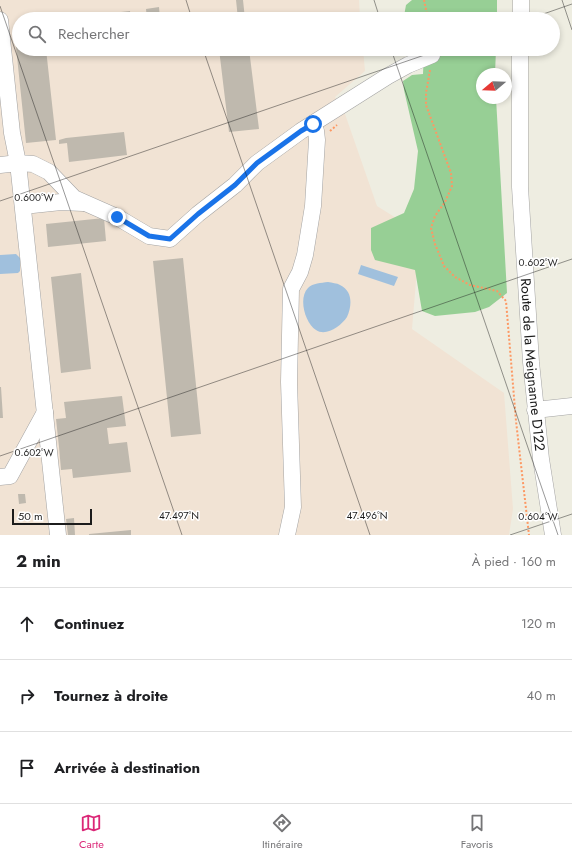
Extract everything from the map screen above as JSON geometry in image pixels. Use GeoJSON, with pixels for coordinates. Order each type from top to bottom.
{"type":"FeatureCollection","features":[{"type":"Feature","properties":{"kind":"street"},"geometry":{"type":"LineString","coordinates":[[520,12],[521,0]]}},
{"type":"Feature","properties":{"kind":"street"},"geometry":{"type":"LineString","coordinates":[[0,20],[12,133],[18,163],[23,206],[58,535]]}},
{"type":"Feature","properties":{"kind":"street"},"geometry":{"type":"LineString","coordinates":[[0,165],[18,163],[32,164],[49,172],[74,198],[117,217],[149,236],[170,239],[198,214],[235,185],[257,163],[301,131],[388,76],[408,65],[430,56]]}},
{"type":"Feature","properties":{"kind":"street","name":"Route de la Meignanne D122"},"geometry":{"type":"LineString","coordinates":[[520,56],[520,187],[530,362],[535,410],[553,535]]}},
{"type":"Feature","properties":{"kind":"street"},"geometry":{"type":"LineString","coordinates":[[288,535],[293,507],[289,382],[291,289],[300,272],[305,255],[313,206],[318,140],[313,124]]}},
{"type":"Feature","properties":{"kind":"street"},"geometry":{"type":"LineString","coordinates":[[23,206],[61,202],[90,205]]}},
{"type":"Feature","properties":{"kind":"street"},"geometry":{"type":"LineString","coordinates":[[535,410],[572,406]]}},
{"type":"Feature","properties":{"kind":"street"},"geometry":{"type":"LineString","coordinates":[[0,477],[10,476],[45,412]]}},
{"type":"Feature","properties":{"kind":"path"},"geometry":{"type":"LineString","coordinates":[[424,0],[427,12]]}},
{"type":"Feature","properties":{"kind":"path"},"geometry":{"type":"LineString","coordinates":[[432,56],[426,93],[426,104],[450,173],[452,186],[445,202],[435,216],[431,228],[435,244],[444,266],[455,277],[470,285],[497,291],[506,301],[516,421],[528,535]]}},
{"type":"Feature","properties":{"kind":"shaded area"},"geometry":{"type":"Polygon","coordinates":[[[0,0],[359,0],[360,12],[12,12],[12,56],[364,56],[365,71],[335,97],[345,114],[377,206],[420,233],[412,329],[504,393],[513,509],[509,535],[0,535],[0,0]]]}},
{"type":"Feature","properties":{"kind":"green space"},"geometry":{"type":"Polygon","coordinates":[[[412,0],[497,0],[497,12],[405,12],[406,5],[412,0]]]}},
{"type":"Feature","properties":{"kind":"green space"},"geometry":{"type":"Polygon","coordinates":[[[424,56],[496,56],[495,68],[476,68],[476,104],[496,104],[507,293],[489,307],[475,312],[435,316],[422,311],[415,270],[375,260],[371,250],[371,228],[404,213],[414,189],[418,151],[403,81],[412,75],[423,74],[424,56]]]}},
{"type":"Feature","properties":{"kind":"water"},"geometry":{"type":"Polygon","coordinates":[[[16,254],[20,258],[20,271],[18,273],[0,274],[0,255],[16,254]]]}},
{"type":"Feature","properties":{"kind":"water"},"geometry":{"type":"Polygon","coordinates":[[[361,265],[398,277],[394,286],[358,274],[361,265]]]}},
{"type":"Feature","properties":{"kind":"water"},"geometry":{"type":"Polygon","coordinates":[[[328,282],[339,284],[347,291],[350,299],[350,308],[347,317],[341,324],[333,330],[320,332],[312,327],[306,316],[303,298],[305,292],[310,286],[328,282]]]}},
{"type":"Feature","properties":{"kind":"building"},"geometry":{"type":"Polygon","coordinates":[[[236,0],[243,0],[244,12],[237,12],[236,0]]]}},
{"type":"Feature","properties":{"kind":"building"},"geometry":{"type":"Polygon","coordinates":[[[159,7],[159,12],[146,12],[146,9],[159,7]]]}},
{"type":"Feature","properties":{"kind":"building"},"geometry":{"type":"Polygon","coordinates":[[[17,56],[47,56],[56,140],[26,143],[17,56]]]}},
{"type":"Feature","properties":{"kind":"building"},"geometry":{"type":"Polygon","coordinates":[[[220,56],[250,56],[259,129],[229,132],[220,56]]]}},
{"type":"Feature","properties":{"kind":"building"},"geometry":{"type":"Polygon","coordinates":[[[124,132],[127,155],[69,162],[67,143],[59,144],[59,140],[66,138],[124,132]]]}},
{"type":"Feature","properties":{"kind":"building"},"geometry":{"type":"Polygon","coordinates":[[[104,218],[106,241],[48,247],[46,224],[104,218]]]}},
{"type":"Feature","properties":{"kind":"building"},"geometry":{"type":"Polygon","coordinates":[[[183,258],[201,434],[171,437],[153,261],[183,258]]]}},
{"type":"Feature","properties":{"kind":"building"},"geometry":{"type":"Polygon","coordinates":[[[81,273],[91,369],[61,373],[51,277],[81,273]]]}},
{"type":"Feature","properties":{"kind":"building"},"geometry":{"type":"Polygon","coordinates":[[[1,387],[3,418],[0,418],[1,387]]]}},
{"type":"Feature","properties":{"kind":"building"},"geometry":{"type":"Polygon","coordinates":[[[122,396],[126,426],[107,428],[109,444],[127,442],[131,472],[73,478],[72,469],[61,470],[56,419],[66,418],[64,402],[122,396]]]}},
{"type":"Feature","properties":{"kind":"building"},"geometry":{"type":"Polygon","coordinates":[[[18,494],[25,494],[26,503],[19,504],[18,494]]]}},
{"type":"Feature","properties":{"kind":"building"},"geometry":{"type":"Polygon","coordinates":[[[74,518],[75,535],[68,535],[66,519],[74,518]]]}},
{"type":"Feature","properties":{"kind":"building"},"geometry":{"type":"Polygon","coordinates":[[[131,530],[131,535],[89,535],[89,534],[131,530]]]}},
{"type":"Feature","properties":{"kind":"route"},"geometry":{"type":"LineString","coordinates":[[117,217],[149,236],[170,239],[198,214],[235,185],[257,163],[313,124]]}}]}
